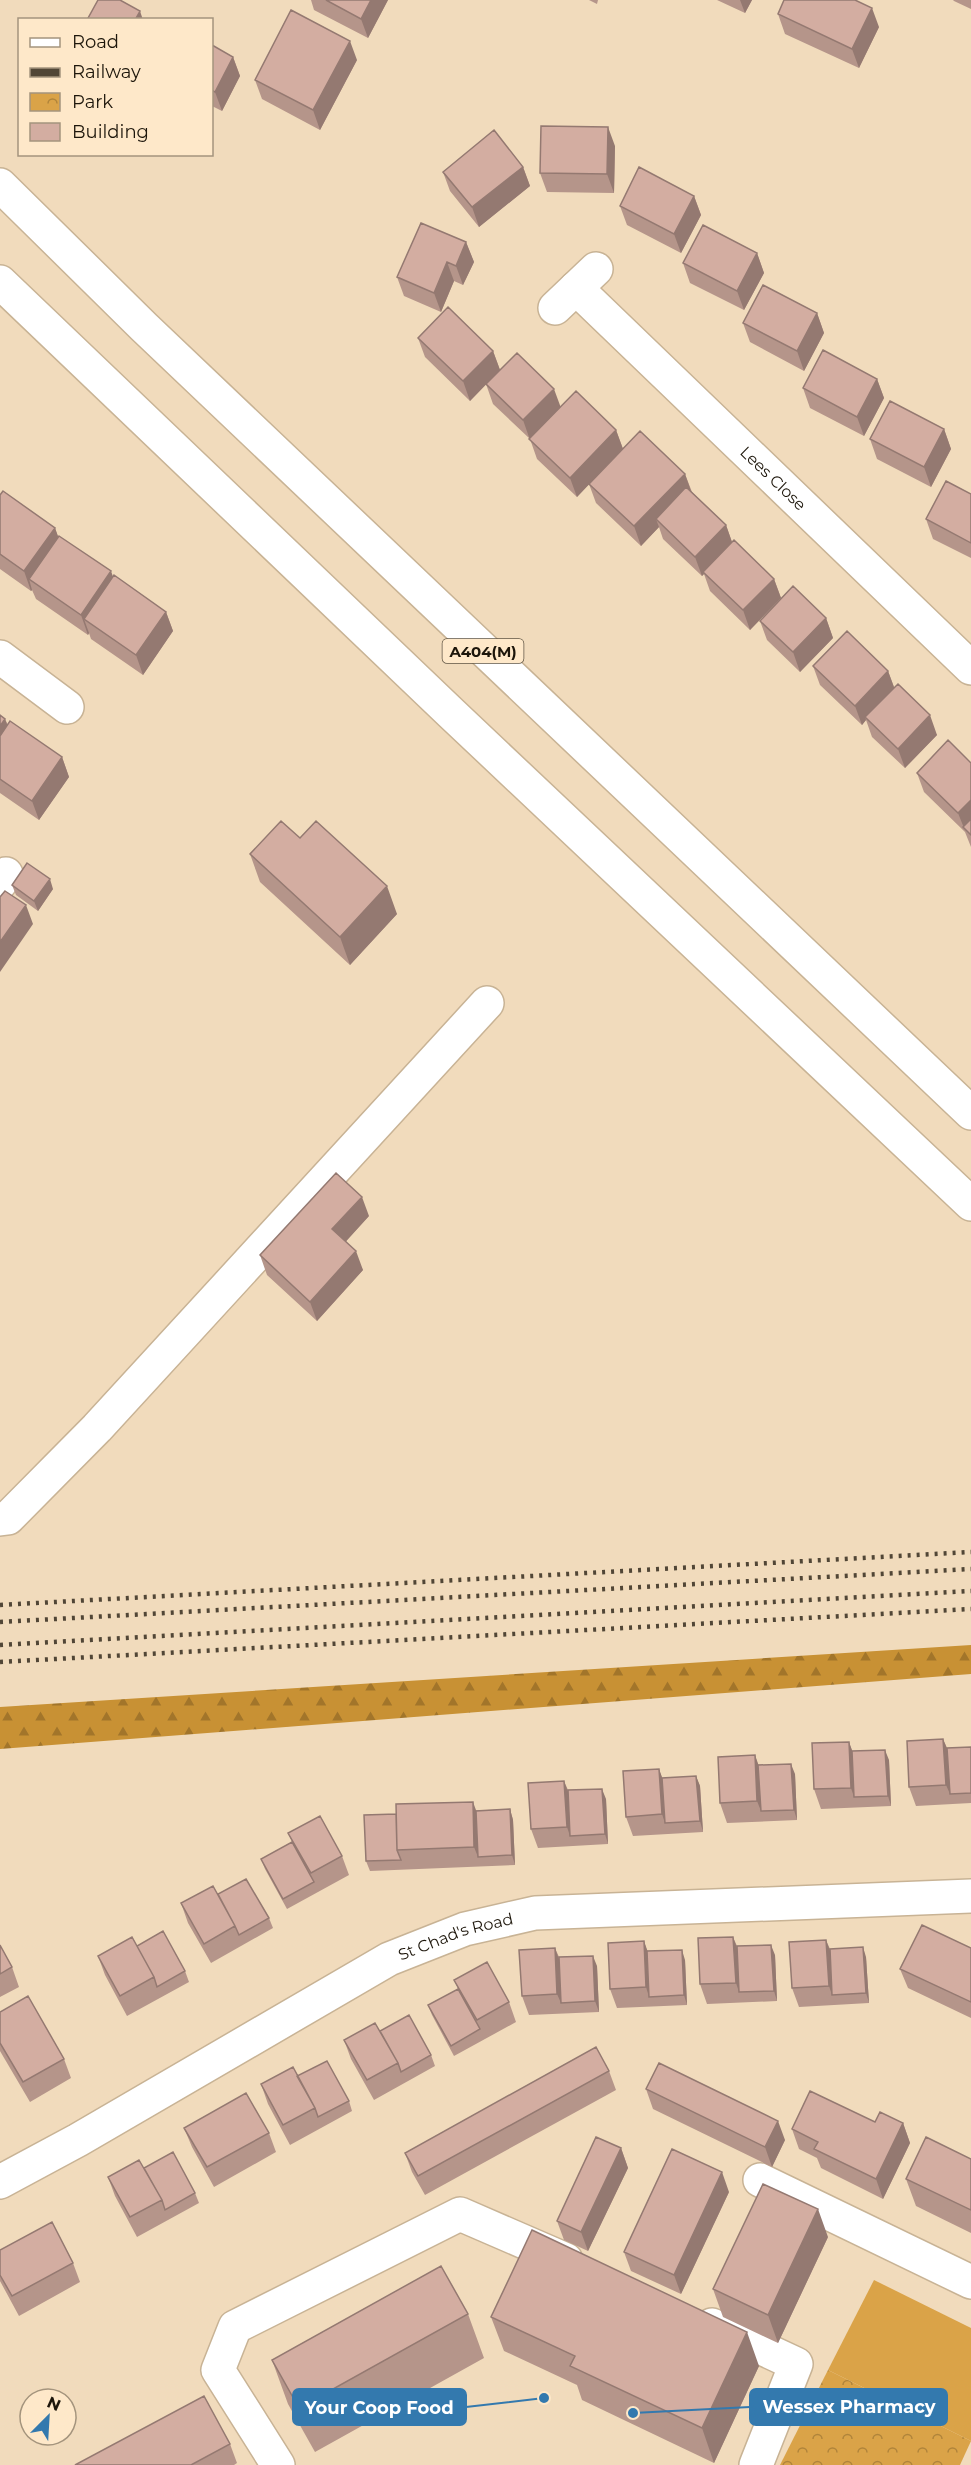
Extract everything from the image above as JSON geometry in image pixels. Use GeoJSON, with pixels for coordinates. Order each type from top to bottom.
{"type":"FeatureCollection","features":[{"type":"Feature","properties":{"kind":"main road","name":"A404(M)"},"geometry":{"type":"LineString","coordinates":[[0,185],[144,327],[971,1113]]}},
{"type":"Feature","properties":{"kind":"main road"},"geometry":{"type":"LineString","coordinates":[[0,282],[971,1204]]}},
{"type":"Feature","properties":{"kind":"main road","name":"Lees Close"},"geometry":{"type":"LineString","coordinates":[[576,288],[971,668]]}},
{"type":"Feature","properties":{"kind":"main road"},"geometry":{"type":"LineString","coordinates":[[0,657],[67,707]]}},
{"type":"Feature","properties":{"kind":"main road"},"geometry":{"type":"LineString","coordinates":[[0,1519],[8,1518],[97,1428],[487,1003]]}},
{"type":"Feature","properties":{"kind":"main road","name":"St Chad's Road"},"geometry":{"type":"LineString","coordinates":[[0,2182],[88,2134],[389,1959],[465,1929],[535,1913],[971,1896]]}},
{"type":"Feature","properties":{"kind":"main road"},"geometry":{"type":"LineString","coordinates":[[760,2180],[971,2282]]}},
{"type":"Feature","properties":{"kind":"main road"},"geometry":{"type":"LineString","coordinates":[[278,2465],[218,2370],[235,2327],[460,2214],[594,2272]]}},
{"type":"Feature","properties":{"kind":"main road"},"geometry":{"type":"LineString","coordinates":[[686,2313],[796,2364],[756,2465]]}},
{"type":"Feature","properties":{"kind":"green space"},"geometry":{"type":"Polygon","coordinates":[[[971,1645],[971,1674],[0,1749],[0,1707],[971,1645]]]}},
{"type":"Feature","properties":{"kind":"green space"},"geometry":{"type":"Polygon","coordinates":[[[874,2280],[971,2328],[971,2441],[828,2370],[874,2280]]]}},
{"type":"Feature","properties":{"kind":"green space"},"geometry":{"type":"Polygon","coordinates":[[[828,2370],[971,2441],[960,2465],[780,2465],[828,2370]]]}},
{"type":"Feature","properties":{"kind":"building"},"geometry":{"type":"Polygon","coordinates":[[[98,0],[120,0],[140,11],[136,18],[88,18],[98,0]]]}},
{"type":"Feature","properties":{"kind":"building"},"geometry":{"type":"Polygon","coordinates":[[[326,0],[371,0],[361,19],[326,0]]]}},
{"type":"Feature","properties":{"kind":"building"},"geometry":{"type":"Polygon","coordinates":[[[784,0],[855,0],[872,8],[852,49],[778,14],[784,0]]]}},
{"type":"Feature","properties":{"kind":"building"},"geometry":{"type":"Polygon","coordinates":[[[291,10],[350,41],[313,110],[255,80],[291,10]]]}},
{"type":"Feature","properties":{"kind":"building"},"geometry":{"type":"Polygon","coordinates":[[[213,46],[233,57],[215,92],[213,91],[213,46]]]}},
{"type":"Feature","properties":{"kind":"building"},"geometry":{"type":"Polygon","coordinates":[[[541,126],[608,127],[607,174],[540,173],[541,126]]]}},
{"type":"Feature","properties":{"kind":"building"},"geometry":{"type":"Polygon","coordinates":[[[494,130],[523,167],[472,207],[443,172],[494,130]]]}},
{"type":"Feature","properties":{"kind":"building"},"geometry":{"type":"Polygon","coordinates":[[[639,167],[694,196],[674,234],[620,206],[639,167]]]}},
{"type":"Feature","properties":{"kind":"building"},"geometry":{"type":"Polygon","coordinates":[[[421,223],[466,242],[456,266],[447,262],[434,293],[397,277],[421,223]]]}},
{"type":"Feature","properties":{"kind":"building"},"geometry":{"type":"Polygon","coordinates":[[[703,225],[757,253],[737,291],[683,263],[703,225]]]}},
{"type":"Feature","properties":{"kind":"building"},"geometry":{"type":"Polygon","coordinates":[[[763,285],[817,313],[797,351],[743,323],[763,285]]]}},
{"type":"Feature","properties":{"kind":"building"},"geometry":{"type":"Polygon","coordinates":[[[448,307],[493,351],[463,381],[418,338],[448,307]]]}},
{"type":"Feature","properties":{"kind":"building"},"geometry":{"type":"Polygon","coordinates":[[[823,350],[877,379],[857,417],[803,388],[823,350]]]}},
{"type":"Feature","properties":{"kind":"building"},"geometry":{"type":"Polygon","coordinates":[[[517,353],[554,389],[523,420],[486,384],[517,353]]]}},
{"type":"Feature","properties":{"kind":"building"},"geometry":{"type":"Polygon","coordinates":[[[576,391],[616,430],[570,478],[529,439],[576,391]]]}},
{"type":"Feature","properties":{"kind":"building"},"geometry":{"type":"Polygon","coordinates":[[[890,401],[944,429],[924,467],[870,439],[890,401]]]}},
{"type":"Feature","properties":{"kind":"building"},"geometry":{"type":"Polygon","coordinates":[[[640,431],[685,474],[634,526],[589,484],[640,431]]]}},
{"type":"Feature","properties":{"kind":"building"},"geometry":{"type":"Polygon","coordinates":[[[946,481],[971,494],[971,543],[926,519],[946,481]]]}},
{"type":"Feature","properties":{"kind":"building"},"geometry":{"type":"Polygon","coordinates":[[[686,487],[726,525],[695,557],[656,519],[686,487]]]}},
{"type":"Feature","properties":{"kind":"building"},"geometry":{"type":"Polygon","coordinates":[[[3,491],[55,528],[24,571],[0,554],[0,495],[3,491]]]}},
{"type":"Feature","properties":{"kind":"building"},"geometry":{"type":"Polygon","coordinates":[[[59,536],[111,571],[81,615],[29,579],[59,536]]]}},
{"type":"Feature","properties":{"kind":"building"},"geometry":{"type":"Polygon","coordinates":[[[734,540],[774,579],[743,610],[703,572],[734,540]]]}},
{"type":"Feature","properties":{"kind":"building"},"geometry":{"type":"Polygon","coordinates":[[[114,575],[166,612],[136,655],[84,619],[114,575]]]}},
{"type":"Feature","properties":{"kind":"building"},"geometry":{"type":"Polygon","coordinates":[[[793,586],[826,618],[793,652],[760,621],[793,586]]]}},
{"type":"Feature","properties":{"kind":"building"},"geometry":{"type":"Polygon","coordinates":[[[847,631],[888,671],[855,706],[813,666],[847,631]]]}},
{"type":"Feature","properties":{"kind":"building"},"geometry":{"type":"Polygon","coordinates":[[[898,684],[930,715],[898,749],[865,717],[898,684]]]}},
{"type":"Feature","properties":{"kind":"building"},"geometry":{"type":"Polygon","coordinates":[[[0,715],[5,719],[0,726],[0,715]]]}},
{"type":"Feature","properties":{"kind":"building"},"geometry":{"type":"Polygon","coordinates":[[[10,721],[62,757],[32,801],[0,779],[0,736],[10,721]]]}},
{"type":"Feature","properties":{"kind":"building"},"geometry":{"type":"Polygon","coordinates":[[[948,740],[971,763],[971,800],[958,813],[917,773],[948,740]]]}},
{"type":"Feature","properties":{"kind":"building"},"geometry":{"type":"Polygon","coordinates":[[[971,819],[971,835],[963,827],[971,819]]]}},
{"type":"Feature","properties":{"kind":"building"},"geometry":{"type":"Polygon","coordinates":[[[281,821],[300,838],[316,821],[387,886],[340,937],[250,854],[281,821]]]}},
{"type":"Feature","properties":{"kind":"building"},"geometry":{"type":"Polygon","coordinates":[[[27,863],[50,879],[34,901],[12,885],[27,863]]]}},
{"type":"Feature","properties":{"kind":"building"},"geometry":{"type":"Polygon","coordinates":[[[5,891],[26,905],[0,942],[0,897],[5,891]]]}},
{"type":"Feature","properties":{"kind":"building"},"geometry":{"type":"Polygon","coordinates":[[[336,1173],[362,1197],[332,1229],[356,1251],[310,1302],[260,1255],[336,1173]]]}},
{"type":"Feature","properties":{"kind":"building"},"geometry":{"type":"Polygon","coordinates":[[[943,1739],[946,1785],[909,1787],[907,1741],[943,1739]]]}},
{"type":"Feature","properties":{"kind":"building"},"geometry":{"type":"Polygon","coordinates":[[[849,1742],[851,1788],[814,1789],[812,1743],[849,1742]]]}},
{"type":"Feature","properties":{"kind":"building"},"geometry":{"type":"Polygon","coordinates":[[[971,1747],[971,1793],[950,1794],[947,1748],[971,1747]]]}},
{"type":"Feature","properties":{"kind":"building"},"geometry":{"type":"Polygon","coordinates":[[[885,1750],[888,1796],[854,1797],[852,1751],[885,1750]]]}},
{"type":"Feature","properties":{"kind":"building"},"geometry":{"type":"Polygon","coordinates":[[[755,1755],[757,1801],[720,1803],[718,1757],[755,1755]]]}},
{"type":"Feature","properties":{"kind":"building"},"geometry":{"type":"Polygon","coordinates":[[[791,1764],[794,1810],[761,1811],[758,1765],[791,1764]]]}},
{"type":"Feature","properties":{"kind":"building"},"geometry":{"type":"Polygon","coordinates":[[[659,1769],[662,1814],[626,1817],[623,1771],[659,1769]]]}},
{"type":"Feature","properties":{"kind":"building"},"geometry":{"type":"Polygon","coordinates":[[[696,1776],[700,1821],[665,1823],[662,1778],[696,1776]]]}},
{"type":"Feature","properties":{"kind":"building"},"geometry":{"type":"Polygon","coordinates":[[[564,1781],[567,1827],[531,1829],[528,1783],[564,1781]]]}},
{"type":"Feature","properties":{"kind":"building"},"geometry":{"type":"Polygon","coordinates":[[[602,1789],[605,1834],[570,1836],[568,1790],[602,1789]]]}},
{"type":"Feature","properties":{"kind":"building"},"geometry":{"type":"Polygon","coordinates":[[[473,1802],[474,1847],[397,1850],[396,1804],[473,1802]]]}},
{"type":"Feature","properties":{"kind":"building"},"geometry":{"type":"Polygon","coordinates":[[[510,1809],[512,1855],[478,1857],[476,1811],[510,1809]]]}},
{"type":"Feature","properties":{"kind":"building"},"geometry":{"type":"Polygon","coordinates":[[[396,1814],[397,1850],[401,1860],[366,1861],[364,1815],[396,1814]]]}},
{"type":"Feature","properties":{"kind":"building"},"geometry":{"type":"Polygon","coordinates":[[[320,1816],[342,1856],[311,1873],[288,1833],[320,1816]]]}},
{"type":"Feature","properties":{"kind":"building"},"geometry":{"type":"Polygon","coordinates":[[[292,1842],[314,1882],[283,1899],[261,1859],[292,1842]]]}},
{"type":"Feature","properties":{"kind":"building"},"geometry":{"type":"Polygon","coordinates":[[[246,1879],[269,1918],[239,1935],[218,1894],[246,1879]]]}},
{"type":"Feature","properties":{"kind":"building"},"geometry":{"type":"Polygon","coordinates":[[[213,1886],[235,1926],[204,1944],[181,1903],[213,1886]]]}},
{"type":"Feature","properties":{"kind":"building"},"geometry":{"type":"Polygon","coordinates":[[[922,1925],[971,1948],[971,2002],[900,1969],[922,1925]]]}},
{"type":"Feature","properties":{"kind":"building"},"geometry":{"type":"Polygon","coordinates":[[[163,1931],[185,1971],[157,1987],[137,1946],[163,1931]]]}},
{"type":"Feature","properties":{"kind":"building"},"geometry":{"type":"Polygon","coordinates":[[[132,1937],[154,1977],[120,1996],[98,1956],[132,1937]]]}},
{"type":"Feature","properties":{"kind":"building"},"geometry":{"type":"Polygon","coordinates":[[[733,1937],[736,1983],[700,1984],[698,1938],[733,1937]]]}},
{"type":"Feature","properties":{"kind":"building"},"geometry":{"type":"Polygon","coordinates":[[[826,1940],[829,1986],[792,1988],[789,1942],[826,1940]]]}},
{"type":"Feature","properties":{"kind":"building"},"geometry":{"type":"Polygon","coordinates":[[[644,1941],[646,1987],[610,1989],[608,1943],[644,1941]]]}},
{"type":"Feature","properties":{"kind":"building"},"geometry":{"type":"Polygon","coordinates":[[[0,1945],[12,1967],[0,1974],[0,1945]]]}},
{"type":"Feature","properties":{"kind":"building"},"geometry":{"type":"Polygon","coordinates":[[[771,1945],[774,1991],[739,1992],[737,1946],[771,1945]]]}},
{"type":"Feature","properties":{"kind":"building"},"geometry":{"type":"Polygon","coordinates":[[[863,1947],[866,1993],[832,1995],[830,1949],[863,1947]]]}},
{"type":"Feature","properties":{"kind":"building"},"geometry":{"type":"Polygon","coordinates":[[[555,1948],[557,1994],[522,1996],[519,1950],[555,1948]]]}},
{"type":"Feature","properties":{"kind":"building"},"geometry":{"type":"Polygon","coordinates":[[[682,1950],[684,1995],[649,1997],[647,1951],[682,1950]]]}},
{"type":"Feature","properties":{"kind":"building"},"geometry":{"type":"Polygon","coordinates":[[[593,1956],[595,2001],[561,2003],[559,1957],[593,1956]]]}},
{"type":"Feature","properties":{"kind":"building"},"geometry":{"type":"Polygon","coordinates":[[[487,1962],[509,2002],[477,2020],[454,1980],[487,1962]]]}},
{"type":"Feature","properties":{"kind":"building"},"geometry":{"type":"Polygon","coordinates":[[[458,1989],[480,2029],[451,2046],[428,2005],[458,1989]]]}},
{"type":"Feature","properties":{"kind":"building"},"geometry":{"type":"Polygon","coordinates":[[[28,1996],[64,2059],[23,2082],[0,2043],[0,2012],[28,1996]]]}},
{"type":"Feature","properties":{"kind":"building"},"geometry":{"type":"Polygon","coordinates":[[[409,2015],[431,2055],[401,2072],[380,2031],[409,2015]]]}},
{"type":"Feature","properties":{"kind":"building"},"geometry":{"type":"Polygon","coordinates":[[[375,2023],[398,2063],[367,2080],[344,2040],[375,2023]]]}},
{"type":"Feature","properties":{"kind":"building"},"geometry":{"type":"Polygon","coordinates":[[[596,2047],[609,2071],[418,2176],[405,2153],[596,2047]]]}},
{"type":"Feature","properties":{"kind":"building"},"geometry":{"type":"Polygon","coordinates":[[[327,2061],[349,2101],[318,2117],[297,2076],[327,2061]]]}},
{"type":"Feature","properties":{"kind":"building"},"geometry":{"type":"Polygon","coordinates":[[[659,2063],[778,2121],[765,2147],[646,2089],[659,2063]]]}},
{"type":"Feature","properties":{"kind":"building"},"geometry":{"type":"Polygon","coordinates":[[[293,2067],[315,2108],[283,2125],[261,2084],[293,2067]]]}},
{"type":"Feature","properties":{"kind":"building"},"geometry":{"type":"Polygon","coordinates":[[[810,2091],[875,2122],[880,2112],[903,2123],[876,2179],[814,2149],[818,2142],[792,2129],[810,2091]]]}},
{"type":"Feature","properties":{"kind":"building"},"geometry":{"type":"Polygon","coordinates":[[[246,2093],[269,2133],[207,2167],[184,2128],[246,2093]]]}},
{"type":"Feature","properties":{"kind":"building"},"geometry":{"type":"Polygon","coordinates":[[[596,2137],[621,2148],[581,2232],[557,2221],[596,2137]]]}},
{"type":"Feature","properties":{"kind":"building"},"geometry":{"type":"Polygon","coordinates":[[[926,2137],[971,2159],[971,2210],[906,2179],[926,2137]]]}},
{"type":"Feature","properties":{"kind":"building"},"geometry":{"type":"Polygon","coordinates":[[[672,2149],[722,2172],[674,2275],[624,2252],[672,2149]]]}},
{"type":"Feature","properties":{"kind":"building"},"geometry":{"type":"Polygon","coordinates":[[[173,2152],[195,2193],[165,2210],[144,2168],[173,2152]]]}},
{"type":"Feature","properties":{"kind":"building"},"geometry":{"type":"Polygon","coordinates":[[[139,2160],[162,2200],[130,2217],[108,2177],[139,2160]]]}},
{"type":"Feature","properties":{"kind":"building"},"geometry":{"type":"Polygon","coordinates":[[[763,2184],[818,2209],[768,2315],[713,2289],[763,2184]]]}},
{"type":"Feature","properties":{"kind":"building"},"geometry":{"type":"Polygon","coordinates":[[[52,2222],[73,2263],[12,2296],[0,2275],[0,2250],[52,2222]]]}},
{"type":"Feature","properties":{"kind":"building"},"geometry":{"type":"Polygon","coordinates":[[[532,2230],[747,2332],[702,2428],[570,2366],[575,2356],[491,2317],[532,2230]]]}},
{"type":"Feature","properties":{"kind":"building"},"geometry":{"type":"Polygon","coordinates":[[[441,2266],[468,2314],[299,2408],[272,2360],[441,2266]]]}},
{"type":"Feature","properties":{"kind":"building"},"geometry":{"type":"Polygon","coordinates":[[[204,2396],[230,2444],[191,2465],[75,2465],[204,2396]]]}},
{"type":"Feature","properties":{"kind":"railway"},"geometry":{"type":"LineString","coordinates":[[0,1605],[971,1552]]}},
{"type":"Feature","properties":{"kind":"railway"},"geometry":{"type":"LineString","coordinates":[[0,1622],[971,1569]]}},
{"type":"Feature","properties":{"kind":"railway"},"geometry":{"type":"LineString","coordinates":[[0,1645],[971,1591]]}},
{"type":"Feature","properties":{"kind":"railway"},"geometry":{"type":"LineString","coordinates":[[0,1662],[971,1609]]}},
{"type":"Feature","properties":{"kind":"place","name":"Your Coop Food"},"geometry":{"type":"Point","coordinates":[544,2398]}},
{"type":"Feature","properties":{"kind":"place","name":"Wessex Pharmacy"},"geometry":{"type":"Point","coordinates":[633,2413]}}]}
